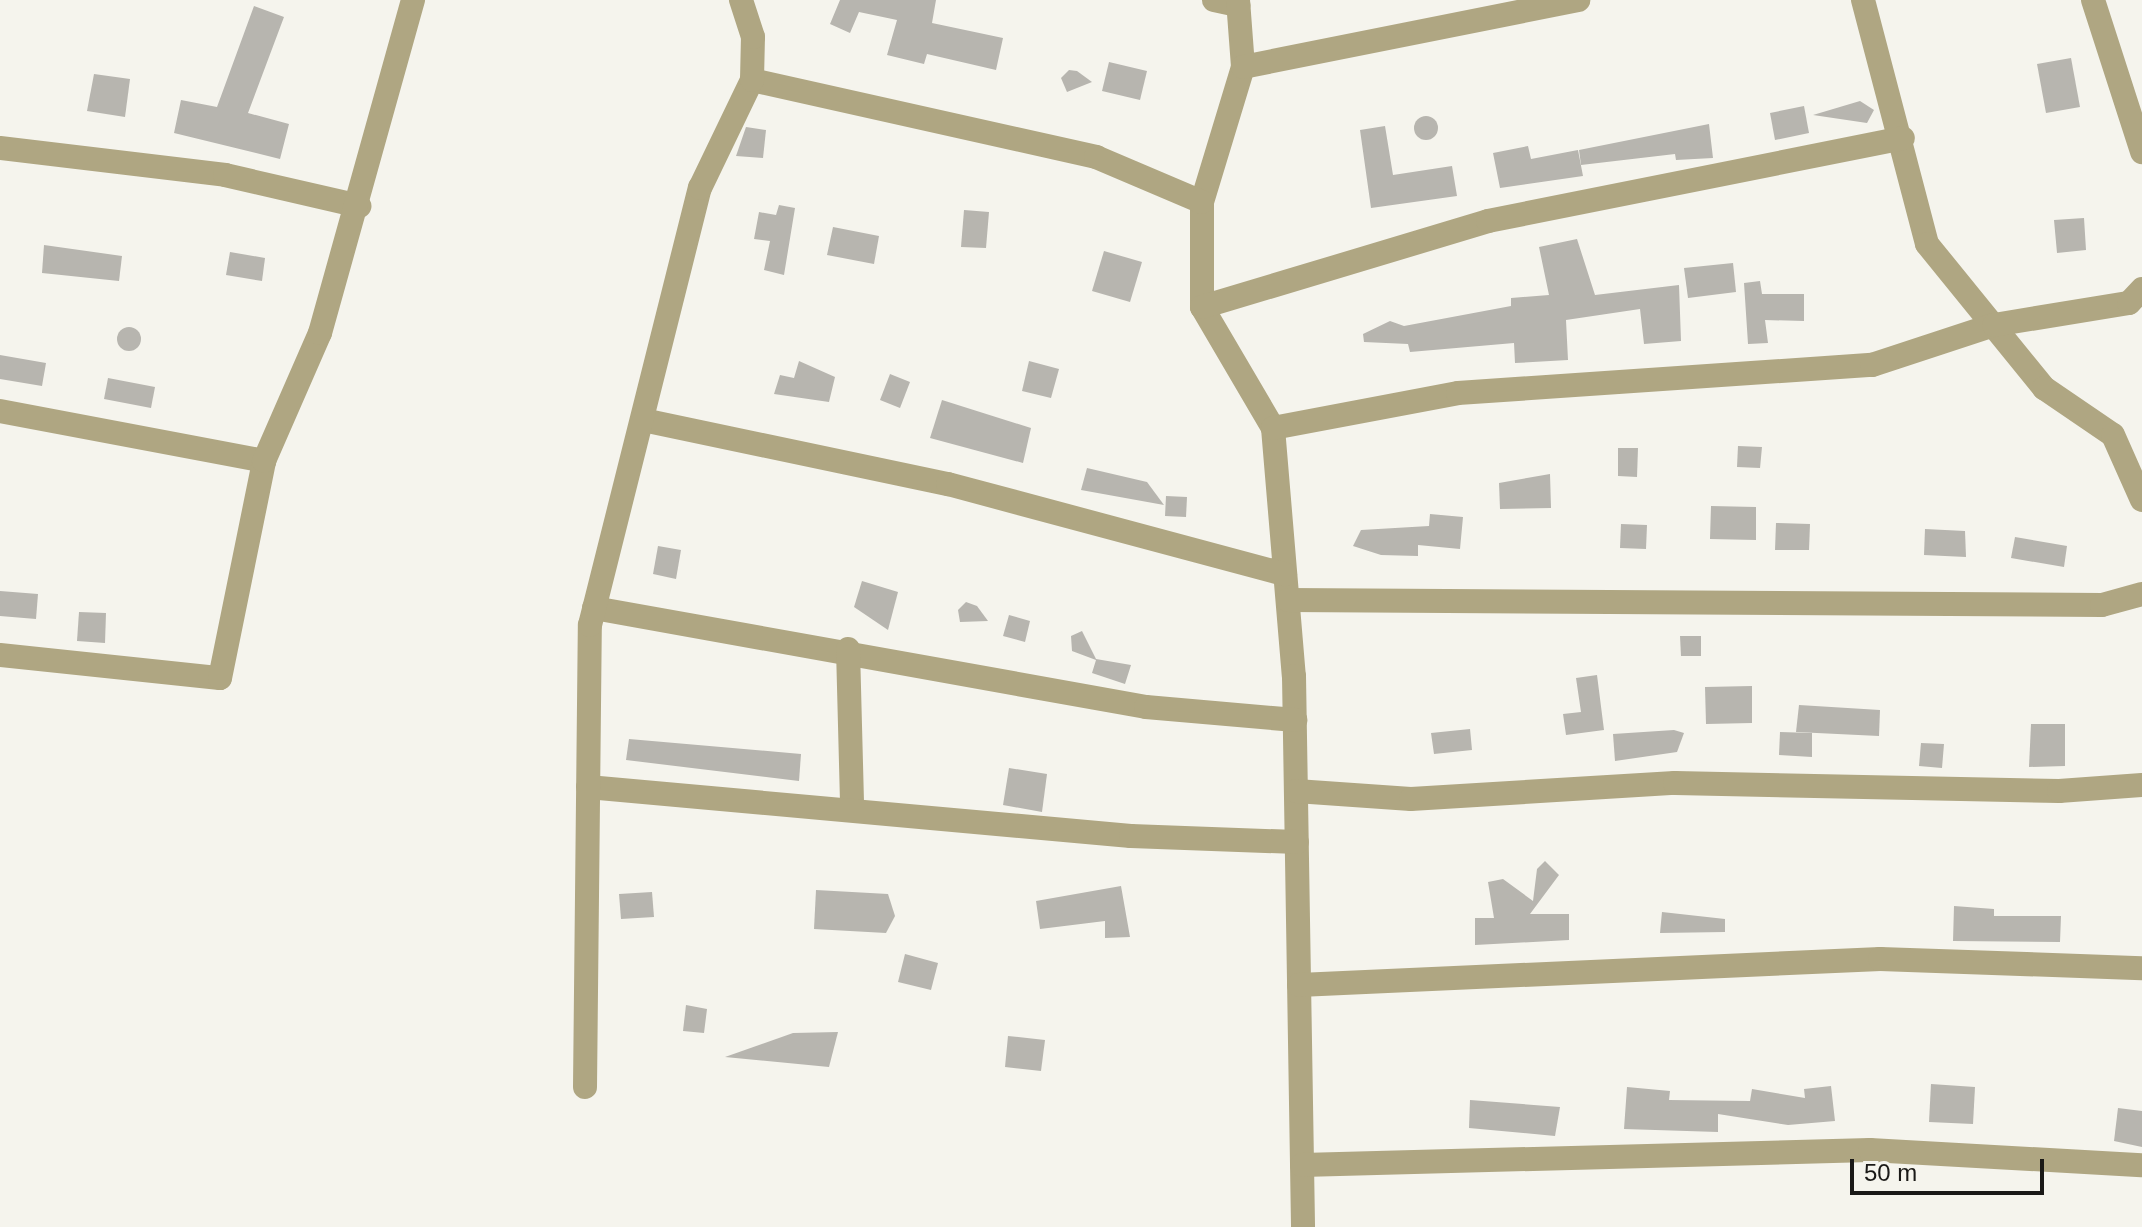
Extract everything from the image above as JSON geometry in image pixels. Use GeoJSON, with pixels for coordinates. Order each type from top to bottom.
{"type":"FeatureCollection","features":[{"type":"Feature","properties":{"kind":"street"},"geometry":{"type":"LineString","coordinates":[[0,655],[220,678],[264,461],[320,333],[359,206],[413,0]]}},
{"type":"Feature","properties":{"kind":"street"},"geometry":{"type":"LineString","coordinates":[[585,1087],[588,787],[594,608],[700,188],[752,80],[753,37],[741,0]]}},
{"type":"Feature","properties":{"kind":"street"},"geometry":{"type":"LineString","coordinates":[[1243,67],[1578,0]]}},
{"type":"Feature","properties":{"kind":"street"},"geometry":{"type":"LineString","coordinates":[[1863,0],[1903,138],[1927,244],[2044,388],[2113,435],[2142,500]]}},
{"type":"Feature","properties":{"kind":"street"},"geometry":{"type":"LineString","coordinates":[[2093,0],[2136,113],[2142,152]]}},
{"type":"Feature","properties":{"kind":"street"},"geometry":{"type":"LineString","coordinates":[[1230,2],[1243,67],[1202,202],[1202,307],[1273,428],[1295,720],[1303,1227]]}},
{"type":"Feature","properties":{"kind":"street"},"geometry":{"type":"LineString","coordinates":[[752,80],[1096,157],[1202,202]]}},
{"type":"Feature","properties":{"kind":"street"},"geometry":{"type":"LineString","coordinates":[[1202,307],[1488,221],[1903,138]]}},
{"type":"Feature","properties":{"kind":"street"},"geometry":{"type":"LineString","coordinates":[[0,148],[225,175],[359,206]]}},
{"type":"Feature","properties":{"kind":"street"},"geometry":{"type":"LineString","coordinates":[[1273,428],[1458,393],[1872,365],[1994,325],[2129,303],[2142,289]]}},
{"type":"Feature","properties":{"kind":"street"},"geometry":{"type":"LineString","coordinates":[[0,411],[264,461]]}},
{"type":"Feature","properties":{"kind":"street"},"geometry":{"type":"LineString","coordinates":[[643,420],[948,484],[1285,574]]}},
{"type":"Feature","properties":{"kind":"street"},"geometry":{"type":"LineString","coordinates":[[1288,600],[2102,605],[2142,594]]}},
{"type":"Feature","properties":{"kind":"street"},"geometry":{"type":"LineString","coordinates":[[594,608],[848,649],[1146,707],[1295,720]]}},
{"type":"Feature","properties":{"kind":"street"},"geometry":{"type":"LineString","coordinates":[[848,649],[852,807]]}},
{"type":"Feature","properties":{"kind":"street"},"geometry":{"type":"LineString","coordinates":[[1296,791],[1411,799],[1675,783],[2059,791],[2142,785]]}},
{"type":"Feature","properties":{"kind":"street"},"geometry":{"type":"LineString","coordinates":[[588,787],[852,807],[1131,836],[1297,842]]}},
{"type":"Feature","properties":{"kind":"street"},"geometry":{"type":"LineString","coordinates":[[1299,985],[1880,959],[2142,968]]}},
{"type":"Feature","properties":{"kind":"street"},"geometry":{"type":"LineString","coordinates":[[1302,1165],[1870,1150],[2142,1165]]}},
{"type":"Feature","properties":{"kind":"building"},"geometry":{"type":"Polygon","coordinates":[[[840,0],[936,0],[932,23],[1003,38],[996,70],[927,54],[924,64],[887,55],[897,20],[859,12],[850,33],[830,24],[840,0]]]}},
{"type":"Feature","properties":{"kind":"building"},"geometry":{"type":"Polygon","coordinates":[[[254,6],[284,17],[248,113],[289,124],[280,159],[174,133],[181,100],[217,107],[254,6]]]}},
{"type":"Feature","properties":{"kind":"building"},"geometry":{"type":"Polygon","coordinates":[[[2071,58],[2080,107],[2046,113],[2037,64],[2071,58]]]}},
{"type":"Feature","properties":{"kind":"building"},"geometry":{"type":"Polygon","coordinates":[[[1109,62],[1147,71],[1140,100],[1102,91],[1109,62]]]}},
{"type":"Feature","properties":{"kind":"building"},"geometry":{"type":"Polygon","coordinates":[[[1069,70],[1077,71],[1092,82],[1067,92],[1061,78],[1069,70]]]}},
{"type":"Feature","properties":{"kind":"building"},"geometry":{"type":"Polygon","coordinates":[[[94,74],[130,79],[125,117],[87,111],[94,74]]]}},
{"type":"Feature","properties":{"kind":"building"},"geometry":{"type":"Polygon","coordinates":[[[1860,101],[1874,110],[1867,123],[1813,115],[1860,101]]]}},
{"type":"Feature","properties":{"kind":"building"},"geometry":{"type":"Polygon","coordinates":[[[1804,106],[1809,133],[1775,140],[1770,113],[1804,106]]]}},
{"type":"Feature","properties":{"kind":"building"},"geometry":{"type":"Polygon","coordinates":[[[1426,116],[1437,123],[1438,128],[1431,139],[1426,140],[1415,133],[1414,128],[1421,117],[1426,116]]]}},
{"type":"Feature","properties":{"kind":"building"},"geometry":{"type":"Polygon","coordinates":[[[1709,124],[1713,158],[1676,160],[1675,154],[1581,165],[1579,150],[1709,124]]]}},
{"type":"Feature","properties":{"kind":"building"},"geometry":{"type":"Polygon","coordinates":[[[1385,126],[1393,175],[1452,166],[1457,196],[1371,208],[1360,130],[1385,126]]]}},
{"type":"Feature","properties":{"kind":"building"},"geometry":{"type":"Polygon","coordinates":[[[746,127],[766,130],[763,158],[736,156],[746,127]]]}},
{"type":"Feature","properties":{"kind":"building"},"geometry":{"type":"Polygon","coordinates":[[[1528,146],[1531,159],[1578,150],[1583,176],[1500,188],[1493,153],[1528,146]]]}},
{"type":"Feature","properties":{"kind":"building"},"geometry":{"type":"Polygon","coordinates":[[[779,205],[795,208],[784,275],[764,270],[770,241],[754,239],[759,212],[776,215],[779,205]]]}},
{"type":"Feature","properties":{"kind":"building"},"geometry":{"type":"Polygon","coordinates":[[[964,210],[989,212],[986,248],[961,247],[964,210]]]}},
{"type":"Feature","properties":{"kind":"building"},"geometry":{"type":"Polygon","coordinates":[[[2084,218],[2086,250],[2057,253],[2054,220],[2084,218]]]}},
{"type":"Feature","properties":{"kind":"building"},"geometry":{"type":"Polygon","coordinates":[[[833,227],[879,236],[874,264],[827,255],[833,227]]]}},
{"type":"Feature","properties":{"kind":"building"},"geometry":{"type":"Polygon","coordinates":[[[1577,239],[1595,295],[1679,285],[1681,341],[1644,344],[1640,309],[1566,320],[1568,360],[1515,363],[1514,343],[1410,352],[1408,344],[1364,342],[1363,334],[1390,321],[1404,326],[1511,306],[1511,298],[1549,295],[1539,247],[1577,239]]]}},
{"type":"Feature","properties":{"kind":"building"},"geometry":{"type":"Polygon","coordinates":[[[44,245],[122,256],[119,281],[42,273],[44,245]]]}},
{"type":"Feature","properties":{"kind":"building"},"geometry":{"type":"Polygon","coordinates":[[[1104,251],[1142,262],[1130,302],[1092,291],[1104,251]]]}},
{"type":"Feature","properties":{"kind":"building"},"geometry":{"type":"Polygon","coordinates":[[[230,252],[265,258],[262,281],[226,275],[230,252]]]}},
{"type":"Feature","properties":{"kind":"building"},"geometry":{"type":"Polygon","coordinates":[[[1733,263],[1736,292],[1688,298],[1684,268],[1733,263]]]}},
{"type":"Feature","properties":{"kind":"building"},"geometry":{"type":"Polygon","coordinates":[[[1760,281],[1762,294],[1804,294],[1804,321],[1765,320],[1768,343],[1748,344],[1744,283],[1760,281]]]}},
{"type":"Feature","properties":{"kind":"building"},"geometry":{"type":"Polygon","coordinates":[[[129,327],[138,330],[141,339],[138,348],[129,351],[120,348],[117,339],[120,330],[129,327]]]}},
{"type":"Feature","properties":{"kind":"building"},"geometry":{"type":"Polygon","coordinates":[[[0,355],[46,363],[42,386],[0,379],[0,355]]]}},
{"type":"Feature","properties":{"kind":"building"},"geometry":{"type":"Polygon","coordinates":[[[799,361],[835,377],[829,402],[774,394],[780,375],[794,378],[799,361]]]}},
{"type":"Feature","properties":{"kind":"building"},"geometry":{"type":"Polygon","coordinates":[[[1029,361],[1059,369],[1051,398],[1022,391],[1029,361]]]}},
{"type":"Feature","properties":{"kind":"building"},"geometry":{"type":"Polygon","coordinates":[[[890,374],[910,382],[900,408],[880,400],[890,374]]]}},
{"type":"Feature","properties":{"kind":"building"},"geometry":{"type":"Polygon","coordinates":[[[108,378],[155,387],[151,408],[104,399],[108,378]]]}},
{"type":"Feature","properties":{"kind":"building"},"geometry":{"type":"Polygon","coordinates":[[[942,400],[1031,428],[1023,463],[930,438],[942,400]]]}},
{"type":"Feature","properties":{"kind":"building"},"geometry":{"type":"Polygon","coordinates":[[[1738,446],[1762,447],[1760,468],[1737,467],[1738,446]]]}},
{"type":"Feature","properties":{"kind":"building"},"geometry":{"type":"Polygon","coordinates":[[[1618,448],[1638,448],[1637,477],[1618,476],[1618,448]]]}},
{"type":"Feature","properties":{"kind":"building"},"geometry":{"type":"Polygon","coordinates":[[[1087,468],[1147,482],[1164,505],[1081,490],[1087,468]]]}},
{"type":"Feature","properties":{"kind":"building"},"geometry":{"type":"Polygon","coordinates":[[[1550,474],[1551,508],[1500,509],[1499,483],[1550,474]]]}},
{"type":"Feature","properties":{"kind":"building"},"geometry":{"type":"Polygon","coordinates":[[[1166,496],[1187,497],[1186,517],[1165,516],[1166,496]]]}},
{"type":"Feature","properties":{"kind":"building"},"geometry":{"type":"Polygon","coordinates":[[[1711,506],[1756,507],[1756,540],[1710,539],[1711,506]]]}},
{"type":"Feature","properties":{"kind":"building"},"geometry":{"type":"Polygon","coordinates":[[[1430,514],[1463,517],[1460,549],[1418,545],[1418,556],[1381,555],[1353,546],[1361,530],[1429,526],[1430,514]]]}},
{"type":"Feature","properties":{"kind":"building"},"geometry":{"type":"Polygon","coordinates":[[[1776,523],[1810,524],[1809,550],[1775,550],[1776,523]]]}},
{"type":"Feature","properties":{"kind":"building"},"geometry":{"type":"Polygon","coordinates":[[[1621,524],[1647,525],[1646,549],[1620,548],[1621,524]]]}},
{"type":"Feature","properties":{"kind":"building"},"geometry":{"type":"Polygon","coordinates":[[[1925,529],[1965,531],[1966,557],[1924,555],[1925,529]]]}},
{"type":"Feature","properties":{"kind":"building"},"geometry":{"type":"Polygon","coordinates":[[[2015,537],[2067,546],[2064,567],[2011,558],[2015,537]]]}},
{"type":"Feature","properties":{"kind":"building"},"geometry":{"type":"Polygon","coordinates":[[[658,546],[681,550],[676,579],[653,574],[658,546]]]}},
{"type":"Feature","properties":{"kind":"building"},"geometry":{"type":"Polygon","coordinates":[[[862,581],[898,592],[888,630],[854,607],[862,581]]]}},
{"type":"Feature","properties":{"kind":"building"},"geometry":{"type":"Polygon","coordinates":[[[0,591],[38,594],[36,619],[0,616],[0,591]]]}},
{"type":"Feature","properties":{"kind":"building"},"geometry":{"type":"Polygon","coordinates":[[[966,602],[977,606],[988,621],[960,622],[958,610],[966,602]]]}},
{"type":"Feature","properties":{"kind":"building"},"geometry":{"type":"Polygon","coordinates":[[[79,612],[106,613],[105,643],[77,641],[79,612]]]}},
{"type":"Feature","properties":{"kind":"building"},"geometry":{"type":"Polygon","coordinates":[[[1009,615],[1030,621],[1025,642],[1003,636],[1009,615]]]}},
{"type":"Feature","properties":{"kind":"building"},"geometry":{"type":"Polygon","coordinates":[[[1082,631],[1096,659],[1131,665],[1125,684],[1092,673],[1096,660],[1072,651],[1071,636],[1082,631]]]}},
{"type":"Feature","properties":{"kind":"building"},"geometry":{"type":"Polygon","coordinates":[[[1680,636],[1701,636],[1701,656],[1681,656],[1680,636]]]}},
{"type":"Feature","properties":{"kind":"building"},"geometry":{"type":"Polygon","coordinates":[[[1597,675],[1604,730],[1566,735],[1563,714],[1581,712],[1576,678],[1597,675]]]}},
{"type":"Feature","properties":{"kind":"building"},"geometry":{"type":"Polygon","coordinates":[[[1752,686],[1752,723],[1706,724],[1705,687],[1752,686]]]}},
{"type":"Feature","properties":{"kind":"building"},"geometry":{"type":"Polygon","coordinates":[[[1799,705],[1880,710],[1879,736],[1796,732],[1799,705]]]}},
{"type":"Feature","properties":{"kind":"building"},"geometry":{"type":"Polygon","coordinates":[[[2031,724],[2065,724],[2065,766],[2029,767],[2031,724]]]}},
{"type":"Feature","properties":{"kind":"building"},"geometry":{"type":"Polygon","coordinates":[[[1470,729],[1472,750],[1434,754],[1431,733],[1470,729]]]}},
{"type":"Feature","properties":{"kind":"building"},"geometry":{"type":"Polygon","coordinates":[[[1674,730],[1684,733],[1677,752],[1615,761],[1613,734],[1674,730]]]}},
{"type":"Feature","properties":{"kind":"building"},"geometry":{"type":"Polygon","coordinates":[[[1780,732],[1812,733],[1812,757],[1779,755],[1780,732]]]}},
{"type":"Feature","properties":{"kind":"building"},"geometry":{"type":"Polygon","coordinates":[[[629,739],[801,754],[799,781],[626,760],[629,739]]]}},
{"type":"Feature","properties":{"kind":"building"},"geometry":{"type":"Polygon","coordinates":[[[1921,743],[1944,744],[1942,768],[1919,766],[1921,743]]]}},
{"type":"Feature","properties":{"kind":"building"},"geometry":{"type":"Polygon","coordinates":[[[1009,768],[1047,774],[1042,812],[1003,805],[1009,768]]]}},
{"type":"Feature","properties":{"kind":"building"},"geometry":{"type":"Polygon","coordinates":[[[1545,861],[1559,875],[1530,914],[1569,914],[1569,940],[1475,945],[1475,918],[1494,918],[1488,882],[1503,879],[1533,901],[1537,869],[1545,861]]]}},
{"type":"Feature","properties":{"kind":"building"},"geometry":{"type":"Polygon","coordinates":[[[1121,886],[1130,937],[1105,938],[1105,921],[1040,929],[1036,901],[1121,886]]]}},
{"type":"Feature","properties":{"kind":"building"},"geometry":{"type":"Polygon","coordinates":[[[816,890],[888,894],[895,916],[886,933],[814,929],[816,890]]]}},
{"type":"Feature","properties":{"kind":"building"},"geometry":{"type":"Polygon","coordinates":[[[652,892],[654,917],[621,919],[619,894],[652,892]]]}},
{"type":"Feature","properties":{"kind":"building"},"geometry":{"type":"Polygon","coordinates":[[[1954,906],[1994,909],[1994,916],[2061,916],[2060,942],[1953,941],[1954,906]]]}},
{"type":"Feature","properties":{"kind":"building"},"geometry":{"type":"Polygon","coordinates":[[[1662,912],[1725,919],[1725,932],[1660,933],[1662,912]]]}},
{"type":"Feature","properties":{"kind":"building"},"geometry":{"type":"Polygon","coordinates":[[[905,954],[938,963],[931,990],[898,982],[905,954]]]}},
{"type":"Feature","properties":{"kind":"building"},"geometry":{"type":"Polygon","coordinates":[[[686,1005],[707,1009],[704,1033],[683,1031],[686,1005]]]}},
{"type":"Feature","properties":{"kind":"building"},"geometry":{"type":"Polygon","coordinates":[[[838,1032],[829,1067],[725,1057],[793,1033],[838,1032]]]}},
{"type":"Feature","properties":{"kind":"building"},"geometry":{"type":"Polygon","coordinates":[[[1008,1036],[1045,1040],[1041,1071],[1005,1067],[1008,1036]]]}},
{"type":"Feature","properties":{"kind":"building"},"geometry":{"type":"Polygon","coordinates":[[[1931,1084],[1975,1087],[1973,1124],[1929,1122],[1931,1084]]]}},
{"type":"Feature","properties":{"kind":"building"},"geometry":{"type":"Polygon","coordinates":[[[1831,1086],[1835,1121],[1788,1125],[1718,1114],[1718,1132],[1624,1129],[1627,1087],[1670,1091],[1669,1100],[1750,1101],[1752,1089],[1805,1098],[1804,1089],[1831,1086]]]}},
{"type":"Feature","properties":{"kind":"building"},"geometry":{"type":"Polygon","coordinates":[[[1470,1100],[1560,1107],[1555,1136],[1469,1128],[1470,1100]]]}},
{"type":"Feature","properties":{"kind":"building"},"geometry":{"type":"Polygon","coordinates":[[[2118,1108],[2142,1111],[2142,1147],[2114,1141],[2118,1108]]]}}]}
